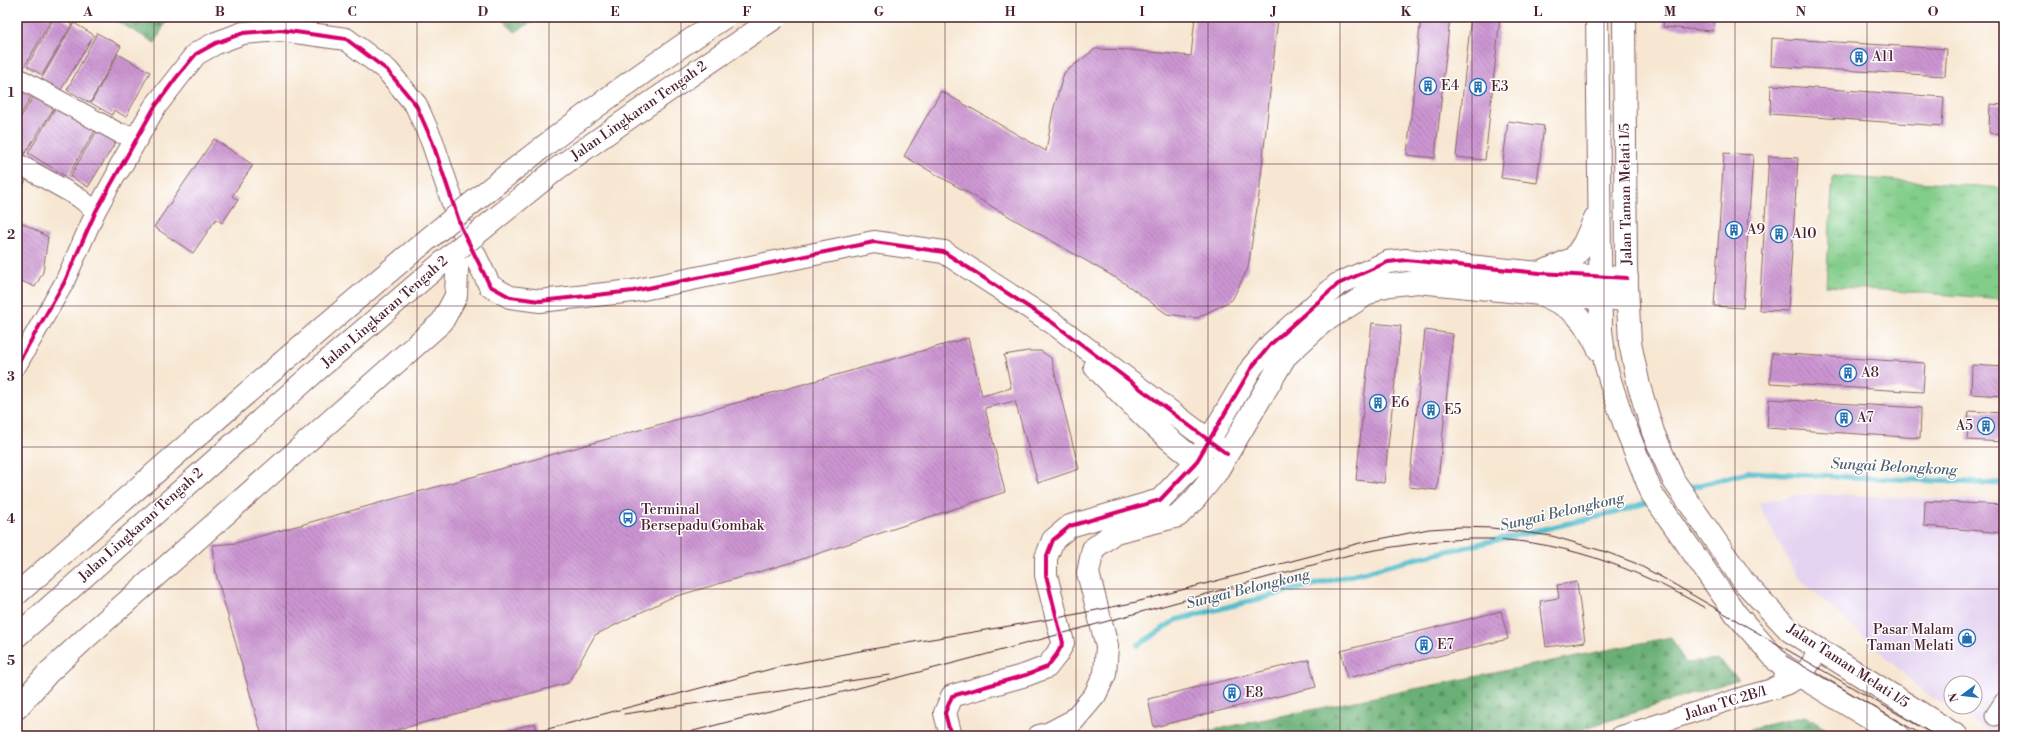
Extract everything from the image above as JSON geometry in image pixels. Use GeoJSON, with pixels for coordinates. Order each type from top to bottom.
{"type":"FeatureCollection","features":[{"type":"Feature","properties":{"kind":"main road","name":"Jalan Lingkaran Tengah 2"},"geometry":{"type":"LineString","coordinates":[[17,594],[295,351],[425,241],[546,143],[630,82],[725,17]]}},
{"type":"Feature","properties":{"kind":"main road","name":"Jalan Lingkaran Tengah 2"},"geometry":{"type":"LineString","coordinates":[[17,636],[317,370],[458,249],[558,168],[649,103],[776,17]]}},
{"type":"Feature","properties":{"kind":"main road","name":"Jalan Taman Melati 1/5"},"geometry":{"type":"LineString","coordinates":[[1597,17],[1599,299],[1601,330],[1605,363],[1624,423],[1652,494],[1736,614],[1787,679],[1824,691],[1900,736]]}},
{"type":"Feature","properties":{"kind":"main road","name":"Jalan Taman Melati 1/5"},"geometry":{"type":"LineString","coordinates":[[1624,17],[1626,278],[1630,343],[1639,386],[1653,432],[1674,481],[1686,501],[1744,582],[1790,631],[1957,736]]}},
{"type":"Feature","properties":{"kind":"main road"},"geometry":{"type":"LineString","coordinates":[[119,169],[154,108],[196,54],[216,43],[243,33],[281,30],[346,39],[387,70],[416,105],[432,141],[464,234],[490,286],[510,297],[540,301],[633,291],[874,242],[944,252],[1053,323],[1227,454]]}},
{"type":"Feature","properties":{"kind":"main road"},"geometry":{"type":"LineString","coordinates":[[1540,284],[1574,258],[1584,243],[1599,209]]}},
{"type":"Feature","properties":{"kind":"main road"},"geometry":{"type":"LineString","coordinates":[[17,708],[48,673],[87,637],[442,322],[456,296],[458,249]]}},
{"type":"Feature","properties":{"kind":"main road"},"geometry":{"type":"LineString","coordinates":[[951,736],[945,713],[952,696],[1026,675],[1047,667],[1058,654],[1063,643],[1046,575],[1046,558],[1053,540],[1070,526],[1160,500],[1197,461],[1252,367],[1271,344],[1338,284],[1388,262],[1406,260],[1540,284],[1599,299],[1627,300]]}},
{"type":"Feature","properties":{"kind":"main road"},"geometry":{"type":"LineString","coordinates":[[1039,736],[1050,733],[1073,721],[1094,695],[1105,674],[1107,646],[1088,573],[1093,549],[1116,532],[1178,516],[1196,499],[1216,473],[1285,357],[1322,323],[1377,288],[1390,285],[1418,282],[1540,284],[1599,276],[1626,278]]}},
{"type":"Feature","properties":{"kind":"main road"},"geometry":{"type":"LineString","coordinates":[[1540,284],[1580,318],[1589,330],[1605,363]]}},
{"type":"Feature","properties":{"kind":"main road"},"geometry":{"type":"LineString","coordinates":[[1053,323],[1128,401],[1197,461],[1216,473]]}},
{"type":"Feature","properties":{"kind":"street"},"geometry":{"type":"LineString","coordinates":[[17,77],[119,133],[138,136]]}},
{"type":"Feature","properties":{"kind":"street"},"geometry":{"type":"LineString","coordinates":[[17,163],[78,197],[96,210]]}},
{"type":"Feature","properties":{"kind":"street"},"geometry":{"type":"LineString","coordinates":[[17,365],[64,283],[96,210],[119,169]]}},
{"type":"Feature","properties":{"kind":"street"},"geometry":{"type":"LineString","coordinates":[[1787,679],[1819,650]]}},
{"type":"Feature","properties":{"kind":"street","name":"Jalan TC 2B/1"},"geometry":{"type":"LineString","coordinates":[[1620,736],[1745,696],[1787,679]]}},
{"type":"Feature","properties":{"kind":"shaded area"},"geometry":{"type":"Polygon","coordinates":[[[1809,494],[2004,501],[2004,736],[1997,736],[1962,715],[1983,715],[1983,675],[1943,675],[1943,704],[1925,693],[1796,575],[1758,503],[1809,494]]]}},
{"type":"Feature","properties":{"kind":"green space"},"geometry":{"type":"Polygon","coordinates":[[[110,17],[168,17],[155,43],[110,17]]]}},
{"type":"Feature","properties":{"kind":"green space"},"geometry":{"type":"Polygon","coordinates":[[[499,17],[540,17],[515,32],[499,17]]]}},
{"type":"Feature","properties":{"kind":"green space"},"geometry":{"type":"Polygon","coordinates":[[[1833,176],[2004,188],[2004,299],[1826,286],[1833,176]]]}},
{"type":"Feature","properties":{"kind":"green space"},"geometry":{"type":"Polygon","coordinates":[[[1671,637],[1685,663],[1718,660],[1739,679],[1561,736],[1182,736],[1671,637]]]}},
{"type":"Feature","properties":{"kind":"green space"},"geometry":{"type":"Polygon","coordinates":[[[1805,716],[1837,736],[1731,736],[1770,724],[1805,716]]]}},
{"type":"Feature","properties":{"kind":"building"},"geometry":{"type":"Polygon","coordinates":[[[17,17],[53,17],[24,67],[17,63],[17,17]]]}},
{"type":"Feature","properties":{"kind":"building"},"geometry":{"type":"Polygon","coordinates":[[[55,17],[60,17],[72,24],[42,75],[27,66],[55,17]]]}},
{"type":"Feature","properties":{"kind":"building"},"geometry":{"type":"Polygon","coordinates":[[[1195,17],[1278,17],[1259,195],[1248,268],[1232,300],[1197,318],[1167,314],[1123,282],[904,156],[941,91],[1046,151],[1053,111],[1064,73],[1095,49],[1130,50],[1191,56],[1195,17]]]}},
{"type":"Feature","properties":{"kind":"building","name":"E4"},"geometry":{"type":"Polygon","coordinates":[[[1421,17],[1450,17],[1435,158],[1407,155],[1421,17]]]}},
{"type":"Feature","properties":{"kind":"building","name":"E3"},"geometry":{"type":"Polygon","coordinates":[[[1471,17],[1500,17],[1485,160],[1456,157],[1471,17]]]}},
{"type":"Feature","properties":{"kind":"building"},"geometry":{"type":"Polygon","coordinates":[[[1664,17],[1715,17],[1713,31],[1663,27],[1664,17]]]}},
{"type":"Feature","properties":{"kind":"building"},"geometry":{"type":"Polygon","coordinates":[[[74,23],[94,35],[58,95],[39,83],[74,23]]]}},
{"type":"Feature","properties":{"kind":"building"},"geometry":{"type":"Polygon","coordinates":[[[97,33],[121,46],[90,103],[67,90],[97,33]]]}},
{"type":"Feature","properties":{"kind":"building","name":"A11"},"geometry":{"type":"Polygon","coordinates":[[[1772,38],[1947,49],[1945,76],[1771,66],[1772,38]]]}},
{"type":"Feature","properties":{"kind":"building"},"geometry":{"type":"Polygon","coordinates":[[[118,54],[150,72],[126,117],[114,110],[112,115],[91,103],[118,54]]]}},
{"type":"Feature","properties":{"kind":"building"},"geometry":{"type":"Polygon","coordinates":[[[17,84],[33,94],[17,120],[17,84]]]}},
{"type":"Feature","properties":{"kind":"building"},"geometry":{"type":"Polygon","coordinates":[[[1771,85],[1944,97],[1942,126],[1770,114],[1771,85]]]}},
{"type":"Feature","properties":{"kind":"building"},"geometry":{"type":"Polygon","coordinates":[[[36,93],[55,106],[22,158],[17,155],[17,123],[36,93]]]}},
{"type":"Feature","properties":{"kind":"building"},"geometry":{"type":"Polygon","coordinates":[[[59,102],[98,126],[67,177],[28,153],[59,102]]]}},
{"type":"Feature","properties":{"kind":"building"},"geometry":{"type":"Polygon","coordinates":[[[1990,104],[2004,105],[2004,134],[1989,133],[1990,104]]]}},
{"type":"Feature","properties":{"kind":"building"},"geometry":{"type":"Polygon","coordinates":[[[1508,121],[1544,126],[1537,183],[1501,178],[1508,121]]]}},
{"type":"Feature","properties":{"kind":"building"},"geometry":{"type":"Polygon","coordinates":[[[99,128],[117,140],[88,187],[70,176],[99,128]]]}},
{"type":"Feature","properties":{"kind":"building"},"geometry":{"type":"Polygon","coordinates":[[[214,139],[253,165],[232,196],[238,200],[222,223],[216,219],[193,253],[154,227],[214,139]]]}},
{"type":"Feature","properties":{"kind":"building","name":"A9"},"geometry":{"type":"Polygon","coordinates":[[[1724,153],[1753,155],[1743,308],[1714,306],[1724,153]]]}},
{"type":"Feature","properties":{"kind":"building","name":"A10"},"geometry":{"type":"Polygon","coordinates":[[[1769,156],[1798,158],[1788,311],[1759,310],[1769,156]]]}},
{"type":"Feature","properties":{"kind":"building"},"geometry":{"type":"Polygon","coordinates":[[[17,166],[30,174],[18,194],[17,193],[17,166]]]}},
{"type":"Feature","properties":{"kind":"building"},"geometry":{"type":"Polygon","coordinates":[[[17,220],[48,237],[43,272],[35,287],[17,279],[17,220]]]}},
{"type":"Feature","properties":{"kind":"building","name":"E6"},"geometry":{"type":"Polygon","coordinates":[[[1372,323],[1401,326],[1384,483],[1356,480],[1372,323]]]}},
{"type":"Feature","properties":{"kind":"building","name":"E5"},"geometry":{"type":"Polygon","coordinates":[[[1425,330],[1453,334],[1437,490],[1409,487],[1425,330]]]}},
{"type":"Feature","properties":{"kind":"building","name":"Terminal Bersepadu Gombak"},"geometry":{"type":"Polygon","coordinates":[[[968,338],[982,396],[1011,388],[1004,355],[1028,351],[1041,351],[1051,358],[1079,469],[1038,483],[1015,401],[985,408],[1005,492],[796,561],[670,598],[595,635],[568,683],[375,736],[262,736],[216,574],[213,545],[236,543],[968,338]]]}},
{"type":"Feature","properties":{"kind":"building","name":"A8"},"geometry":{"type":"Polygon","coordinates":[[[1772,353],[1925,363],[1923,392],[1770,383],[1772,353]]]}},
{"type":"Feature","properties":{"kind":"building"},"geometry":{"type":"Polygon","coordinates":[[[1972,365],[2004,367],[2004,396],[1971,394],[1972,365]]]}},
{"type":"Feature","properties":{"kind":"building","name":"A7"},"geometry":{"type":"Polygon","coordinates":[[[1769,399],[1921,408],[1920,438],[1767,428],[1769,399]]]}},
{"type":"Feature","properties":{"kind":"building","name":"A5"},"geometry":{"type":"Polygon","coordinates":[[[1969,411],[2004,413],[2004,442],[1967,440],[1969,411]]]}},
{"type":"Feature","properties":{"kind":"building"},"geometry":{"type":"Polygon","coordinates":[[[1925,501],[2004,505],[2004,533],[1924,526],[1925,501]]]}},
{"type":"Feature","properties":{"kind":"building"},"geometry":{"type":"Polygon","coordinates":[[[1577,582],[1585,642],[1546,647],[1540,601],[1559,598],[1557,585],[1577,582]]]}},
{"type":"Feature","properties":{"kind":"building","name":"E7"},"geometry":{"type":"Polygon","coordinates":[[[1501,611],[1508,639],[1347,678],[1341,651],[1501,611]]]}},
{"type":"Feature","properties":{"kind":"building","name":"E8"},"geometry":{"type":"Polygon","coordinates":[[[1309,660],[1316,687],[1154,727],[1148,699],[1309,660]]]}},
{"type":"Feature","properties":{"kind":"building"},"geometry":{"type":"Polygon","coordinates":[[[535,723],[539,736],[489,736],[535,723]]]}},
{"type":"Feature","properties":{"kind":"waterway","name":"Sungai Belongkong"},"geometry":{"type":"LineString","coordinates":[[1686,489],[1748,472],[2004,484]]}},
{"type":"Feature","properties":{"kind":"waterway","name":"Sungai Belongkong"},"geometry":{"type":"LineString","coordinates":[[1138,645],[1176,620],[1426,556],[1614,513],[1651,501]]}},
{"type":"Feature","properties":{"kind":"tram line"},"geometry":{"type":"LineString","coordinates":[[522,736],[782,666],[860,651],[1057,618],[1132,603],[1360,543],[1429,529],[1461,527],[1492,528],[1552,536],[1606,552],[1635,563],[1936,736]]}},
{"type":"Feature","properties":{"kind":"tram line"},"geometry":{"type":"LineString","coordinates":[[674,736],[973,658],[1349,555],[1425,542],[1472,539],[1503,540],[1534,543],[1564,549],[1593,557],[1651,580],[1705,608]]}},
{"type":"Feature","properties":{"kind":"tram line"},"geometry":{"type":"LineString","coordinates":[[1786,656],[1924,736]]}},
{"type":"Feature","properties":{"kind":"tram line"},"geometry":{"type":"LineString","coordinates":[[624,714],[890,675]]}},
{"type":"Feature","properties":{"kind":"cycle path"},"geometry":{"type":"LineString","coordinates":[[17,365],[64,283],[96,211],[154,108],[176,78],[196,54],[216,43],[243,33],[281,30],[346,39],[387,70],[416,105],[432,141],[461,227],[490,286],[510,297],[540,301],[633,291],[874,242],[944,252],[1053,323],[1227,454]]}},
{"type":"Feature","properties":{"kind":"cycle path"},"geometry":{"type":"LineString","coordinates":[[951,736],[945,713],[952,696],[1026,675],[1047,667],[1063,643],[1046,575],[1046,558],[1053,540],[1070,526],[1160,500],[1197,461],[1252,367],[1271,344],[1338,284],[1388,262],[1406,260],[1540,273],[1627,278]]}},
{"type":"Feature","properties":{"kind":"place","name":"A11"},"geometry":{"type":"Point","coordinates":[1859,57]}},
{"type":"Feature","properties":{"kind":"place","name":"E4"},"geometry":{"type":"Point","coordinates":[1428,86]}},
{"type":"Feature","properties":{"kind":"place","name":"E3"},"geometry":{"type":"Point","coordinates":[1478,87]}},
{"type":"Feature","properties":{"kind":"place","name":"A9"},"geometry":{"type":"Point","coordinates":[1734,230]}},
{"type":"Feature","properties":{"kind":"place","name":"A10"},"geometry":{"type":"Point","coordinates":[1779,234]}},
{"type":"Feature","properties":{"kind":"place","name":"A8"},"geometry":{"type":"Point","coordinates":[1848,373]}},
{"type":"Feature","properties":{"kind":"place","name":"E6"},"geometry":{"type":"Point","coordinates":[1378,403]}},
{"type":"Feature","properties":{"kind":"place","name":"E5"},"geometry":{"type":"Point","coordinates":[1431,410]}},
{"type":"Feature","properties":{"kind":"place","name":"A7"},"geometry":{"type":"Point","coordinates":[1844,418]}},
{"type":"Feature","properties":{"kind":"place","name":"A5"},"geometry":{"type":"Point","coordinates":[1986,426]}},
{"type":"Feature","properties":{"kind":"place","name":"Terminal Bersepadu Gombak"},"geometry":{"type":"Point","coordinates":[628,518]}},
{"type":"Feature","properties":{"kind":"place","name":"Pasar Malam Taman Melati"},"geometry":{"type":"Point","coordinates":[1967,638]}},
{"type":"Feature","properties":{"kind":"place","name":"E7"},"geometry":{"type":"Point","coordinates":[1424,645]}},
{"type":"Feature","properties":{"kind":"place","name":"E8"},"geometry":{"type":"Point","coordinates":[1232,693]}}]}
